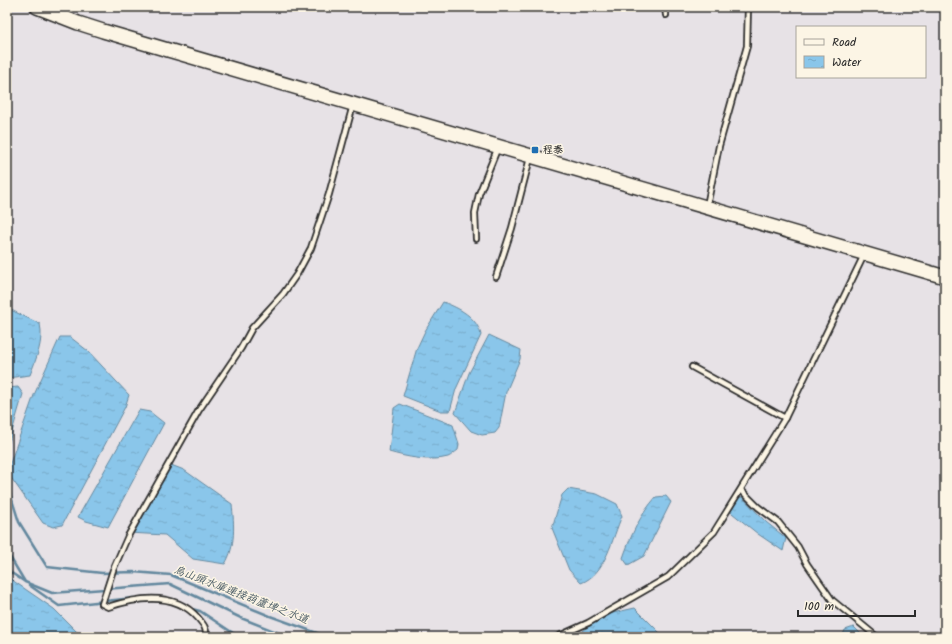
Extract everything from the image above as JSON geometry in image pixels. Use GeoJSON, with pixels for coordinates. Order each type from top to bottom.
{"type":"FeatureCollection","features":[{"type":"Feature","properties":{"kind":"street"},"geometry":{"type":"LineString","coordinates":[[37,7],[78,23],[353,105],[945,277]]}},
{"type":"Feature","properties":{"kind":"lane"},"geometry":{"type":"LineString","coordinates":[[666,7],[666,15]]}},
{"type":"Feature","properties":{"kind":"lane"},"geometry":{"type":"LineString","coordinates":[[707,207],[719,146],[747,46],[748,7]]}},
{"type":"Feature","properties":{"kind":"lane"},"geometry":{"type":"LineString","coordinates":[[206,637],[204,625],[193,612],[172,600],[153,597],[108,607],[102,604],[113,570],[128,536],[200,410],[241,348],[252,328],[283,294],[297,274],[311,248],[329,194],[353,105]]}},
{"type":"Feature","properties":{"kind":"lane"},"geometry":{"type":"LineString","coordinates":[[476,239],[475,213],[479,194],[498,146]]}},
{"type":"Feature","properties":{"kind":"lane"},"geometry":{"type":"LineString","coordinates":[[496,277],[512,228],[530,156]]}},
{"type":"Feature","properties":{"kind":"lane"},"geometry":{"type":"LineString","coordinates":[[557,637],[588,623],[668,577],[714,532],[785,418],[865,254]]}},
{"type":"Feature","properties":{"kind":"lane"},"geometry":{"type":"LineString","coordinates":[[692,367],[785,418]]}},
{"type":"Feature","properties":{"kind":"lane"},"geometry":{"type":"LineString","coordinates":[[741,490],[778,522],[798,547],[807,564],[832,600],[877,637]]}},
{"type":"Feature","properties":{"kind":"water"},"geometry":{"type":"Polygon","coordinates":[[[443,302],[461,310],[471,318],[476,323],[481,335],[456,389],[450,411],[441,411],[403,396],[417,348],[425,331],[443,302]]]}},
{"type":"Feature","properties":{"kind":"water"},"geometry":{"type":"Polygon","coordinates":[[[7,308],[40,324],[40,343],[30,375],[7,378],[7,308]]]}},
{"type":"Feature","properties":{"kind":"water"},"geometry":{"type":"Polygon","coordinates":[[[489,335],[521,350],[520,359],[506,392],[499,428],[495,433],[482,435],[471,431],[455,413],[469,373],[489,335]]]}},
{"type":"Feature","properties":{"kind":"water"},"geometry":{"type":"Polygon","coordinates":[[[60,337],[70,337],[88,351],[129,395],[125,407],[62,525],[53,527],[43,523],[7,472],[34,395],[60,337]]]}},
{"type":"Feature","properties":{"kind":"water"},"geometry":{"type":"Polygon","coordinates":[[[18,387],[23,394],[7,449],[7,388],[18,387]]]}},
{"type":"Feature","properties":{"kind":"water"},"geometry":{"type":"Polygon","coordinates":[[[400,404],[453,425],[459,444],[458,450],[448,457],[434,459],[410,457],[389,452],[394,408],[400,404]]]}},
{"type":"Feature","properties":{"kind":"water"},"geometry":{"type":"Polygon","coordinates":[[[139,410],[150,412],[164,423],[108,527],[86,521],[78,517],[139,410]]]}},
{"type":"Feature","properties":{"kind":"water"},"geometry":{"type":"Polygon","coordinates":[[[171,465],[184,470],[232,504],[234,527],[233,542],[229,557],[225,564],[193,559],[165,535],[128,533],[153,486],[171,465]]]}},
{"type":"Feature","properties":{"kind":"water"},"geometry":{"type":"Polygon","coordinates":[[[568,489],[597,494],[617,504],[622,516],[602,564],[597,572],[581,583],[569,570],[552,528],[562,495],[568,489]]]}},
{"type":"Feature","properties":{"kind":"water"},"geometry":{"type":"Polygon","coordinates":[[[666,496],[671,502],[644,556],[628,565],[623,558],[636,526],[656,497],[666,496]]]}},
{"type":"Feature","properties":{"kind":"water"},"geometry":{"type":"Polygon","coordinates":[[[742,497],[766,522],[786,538],[783,551],[758,534],[727,509],[733,498],[742,497]]]}},
{"type":"Feature","properties":{"kind":"water"},"geometry":{"type":"Polygon","coordinates":[[[7,574],[12,580],[54,609],[82,637],[7,637],[7,574]]]}},
{"type":"Feature","properties":{"kind":"water"},"geometry":{"type":"Polygon","coordinates":[[[635,608],[664,637],[577,637],[599,616],[635,608]]]}},
{"type":"Feature","properties":{"kind":"water"},"geometry":{"type":"Polygon","coordinates":[[[854,627],[864,637],[842,637],[845,630],[854,627]]]}},
{"type":"Feature","properties":{"kind":"waterway","name":"烏山頭水庫連接葫蘆埤之水道"},"geometry":{"type":"LineString","coordinates":[[7,484],[19,522],[47,567],[102,573],[133,572],[171,575],[270,616],[328,637]]}},
{"type":"Feature","properties":{"kind":"waterway"},"geometry":{"type":"LineString","coordinates":[[7,552],[25,582],[52,593],[170,584],[241,618],[289,637]]}},
{"type":"Feature","properties":{"kind":"waterway","name":"烏山頭水庫連接葫蘆埤之水道"},"geometry":{"type":"LineString","coordinates":[[7,570],[25,582]]}},
{"type":"Feature","properties":{"kind":"waterway","name":"烏山頭水庫連接葫蘆埤之水道"},"geometry":{"type":"LineString","coordinates":[[29,585],[59,606],[133,598]]}},
{"type":"Feature","properties":{"kind":"waterway","name":"烏山頭水庫連接葫蘆埤之水道"},"geometry":{"type":"LineString","coordinates":[[188,608],[200,611],[239,637]]}},
{"type":"Feature","properties":{"kind":"place","name":"程泰"},"geometry":{"type":"Point","coordinates":[535,150]}}]}
